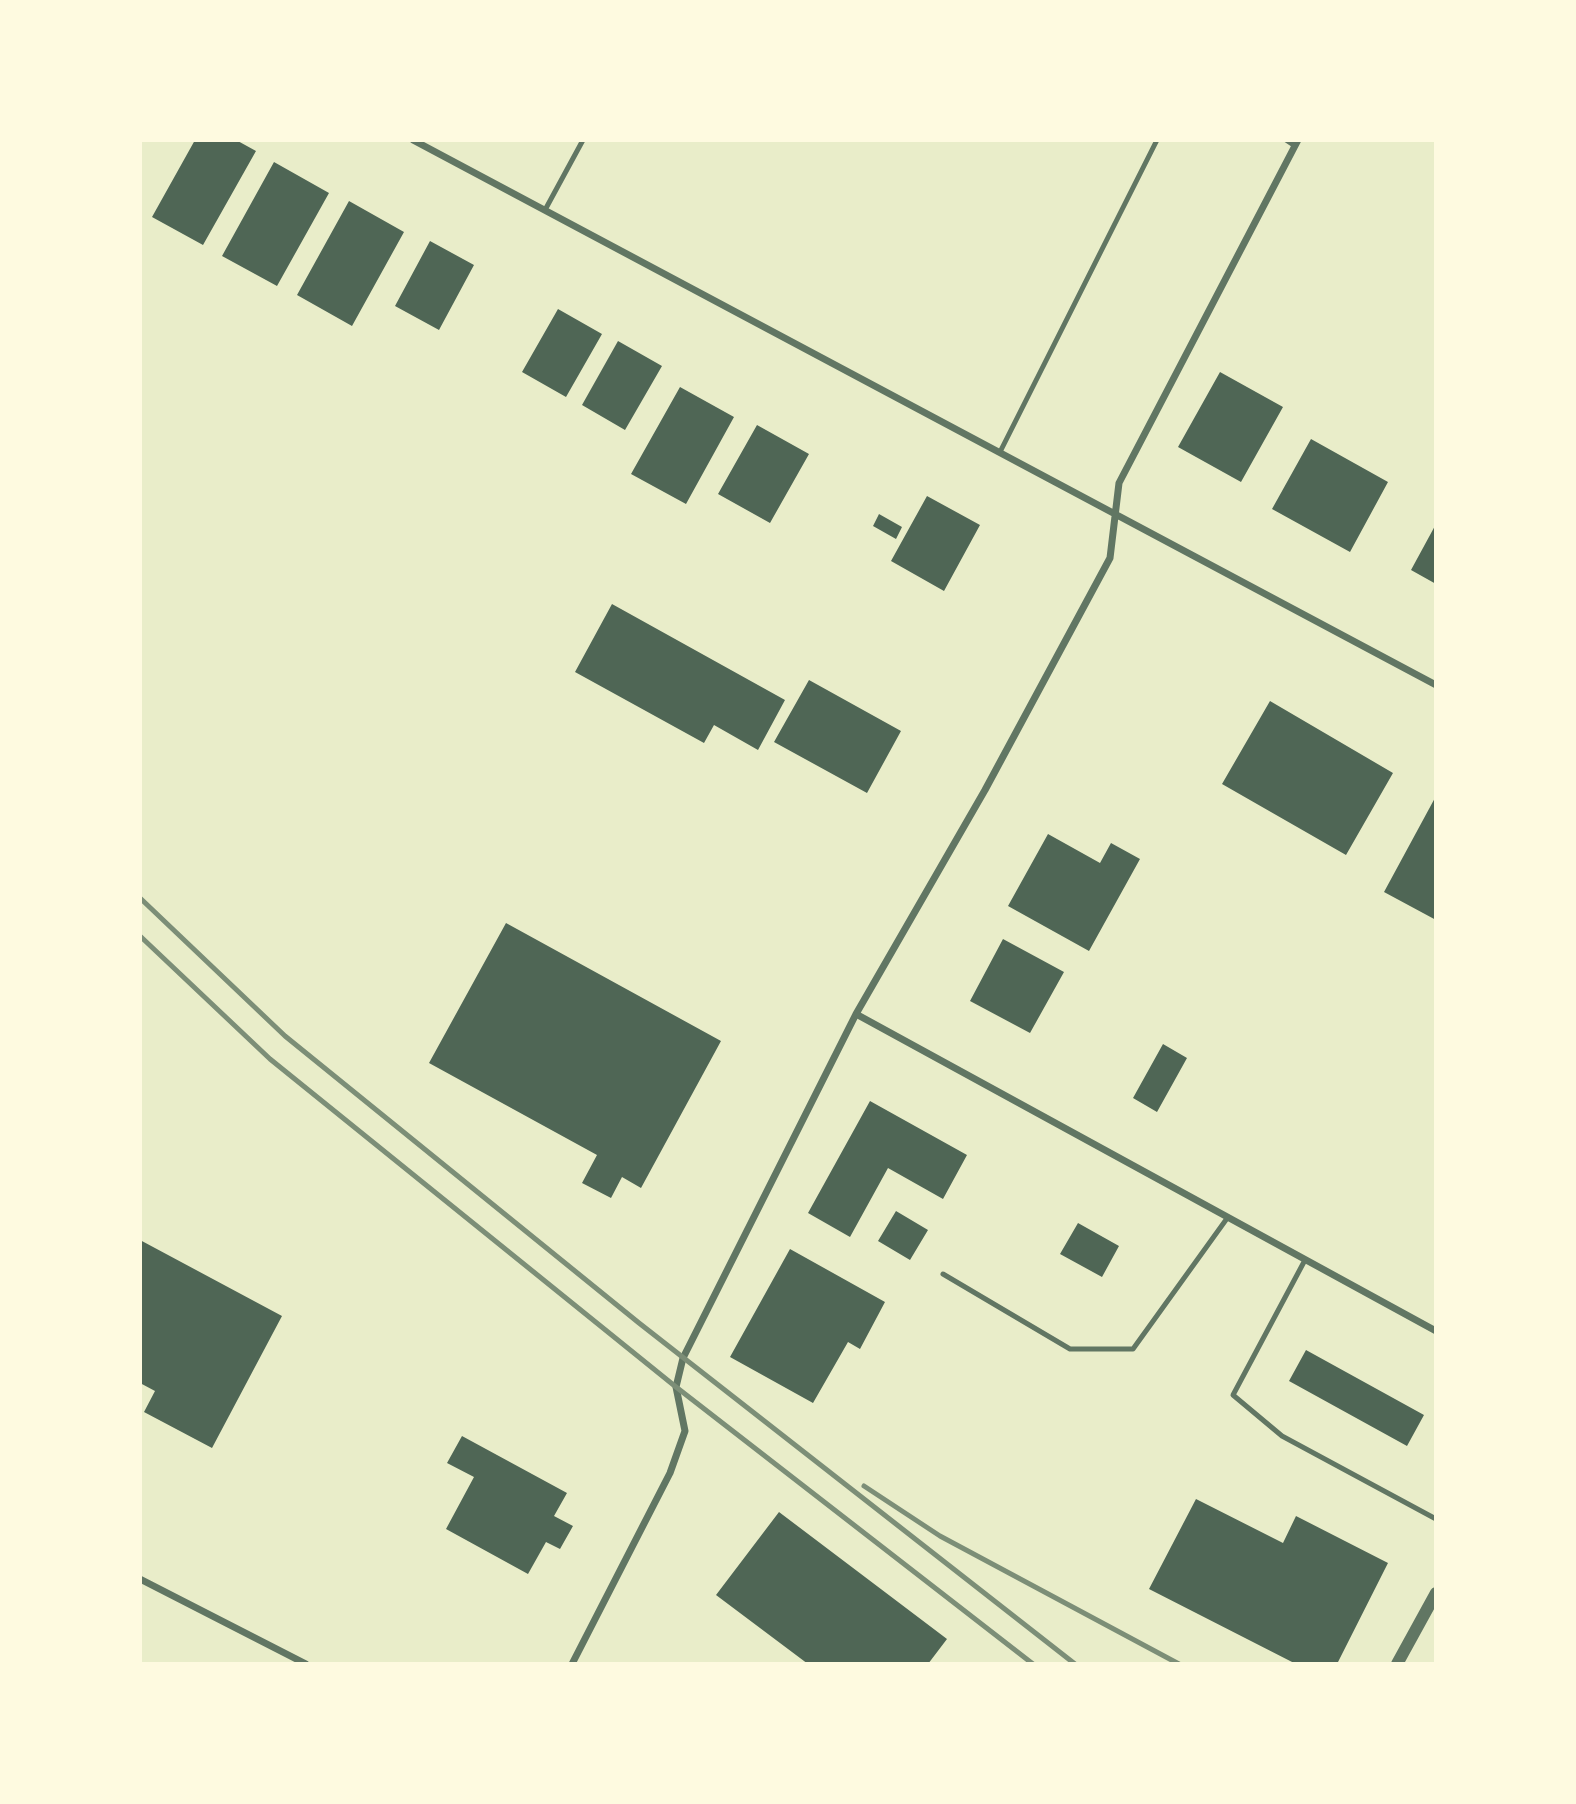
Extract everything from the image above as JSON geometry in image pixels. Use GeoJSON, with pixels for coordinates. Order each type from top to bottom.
{"type":"FeatureCollection","features":[{"type":"Feature","properties":{"kind":"street"},"geometry":{"type":"LineString","coordinates":[[413,140],[1436,685]]}},
{"type":"Feature","properties":{"kind":"street"},"geometry":{"type":"LineString","coordinates":[[572,1664],[670,1473],[685,1431],[676,1387],[683,1358],[856,1014],[985,790],[1110,558],[1119,483],[1297,143]]}},
{"type":"Feature","properties":{"kind":"street"},"geometry":{"type":"LineString","coordinates":[[856,1014],[1436,1331]]}},
{"type":"Feature","properties":{"kind":"street"},"geometry":{"type":"LineString","coordinates":[[140,1579],[306,1664]]}},
{"type":"Feature","properties":{"kind":"street"},"geometry":{"type":"LineString","coordinates":[[1397,1664],[1436,1593]]}},
{"type":"Feature","properties":{"kind":"lane"},"geometry":{"type":"LineString","coordinates":[[545,210],[583,140]]}},
{"type":"Feature","properties":{"kind":"lane"},"geometry":{"type":"LineString","coordinates":[[1000,452],[1157,140]]}},
{"type":"Feature","properties":{"kind":"lane"},"geometry":{"type":"LineString","coordinates":[[1286,140],[1297,143]]}},
{"type":"Feature","properties":{"kind":"lane"},"geometry":{"type":"LineString","coordinates":[[943,1274],[1070,1349],[1133,1349],[1228,1217]]}},
{"type":"Feature","properties":{"kind":"lane"},"geometry":{"type":"LineString","coordinates":[[1305,1260],[1233,1395],[1282,1436],[1434,1518],[1436,1510]]}},
{"type":"Feature","properties":{"kind":"building"},"geometry":{"type":"Polygon","coordinates":[[[195,140],[236,140],[256,151],[203,245],[152,217],[195,140]]]}},
{"type":"Feature","properties":{"kind":"building"},"geometry":{"type":"Polygon","coordinates":[[[274,162],[329,193],[277,286],[222,256],[274,162]]]}},
{"type":"Feature","properties":{"kind":"building"},"geometry":{"type":"Polygon","coordinates":[[[349,201],[404,232],[352,326],[297,295],[349,201]]]}},
{"type":"Feature","properties":{"kind":"building"},"geometry":{"type":"Polygon","coordinates":[[[430,241],[474,265],[439,330],[395,306],[430,241]]]}},
{"type":"Feature","properties":{"kind":"building"},"geometry":{"type":"Polygon","coordinates":[[[558,309],[602,334],[566,397],[522,372],[558,309]]]}},
{"type":"Feature","properties":{"kind":"building"},"geometry":{"type":"Polygon","coordinates":[[[618,341],[662,366],[625,430],[582,405],[618,341]]]}},
{"type":"Feature","properties":{"kind":"building"},"geometry":{"type":"Polygon","coordinates":[[[1220,372],[1283,407],[1241,482],[1178,447],[1220,372]]]}},
{"type":"Feature","properties":{"kind":"building"},"geometry":{"type":"Polygon","coordinates":[[[680,387],[734,417],[686,504],[631,474],[680,387]]]}},
{"type":"Feature","properties":{"kind":"building"},"geometry":{"type":"Polygon","coordinates":[[[757,425],[809,454],[770,523],[718,494],[757,425]]]}},
{"type":"Feature","properties":{"kind":"building"},"geometry":{"type":"Polygon","coordinates":[[[1311,439],[1388,482],[1350,552],[1272,509],[1311,439]]]}},
{"type":"Feature","properties":{"kind":"building"},"geometry":{"type":"Polygon","coordinates":[[[927,496],[980,525],[944,591],[891,561],[927,496]]]}},
{"type":"Feature","properties":{"kind":"building"},"geometry":{"type":"Polygon","coordinates":[[[879,514],[902,527],[896,539],[873,526],[879,514]]]}},
{"type":"Feature","properties":{"kind":"building"},"geometry":{"type":"Polygon","coordinates":[[[1436,524],[1436,584],[1411,570],[1436,524]]]}},
{"type":"Feature","properties":{"kind":"building"},"geometry":{"type":"Polygon","coordinates":[[[612,604],[785,700],[758,750],[714,725],[704,743],[575,672],[612,604]]]}},
{"type":"Feature","properties":{"kind":"building"},"geometry":{"type":"Polygon","coordinates":[[[809,680],[901,731],[867,793],[774,742],[809,680]]]}},
{"type":"Feature","properties":{"kind":"building"},"geometry":{"type":"Polygon","coordinates":[[[1270,701],[1393,773],[1346,855],[1222,784],[1270,701]]]}},
{"type":"Feature","properties":{"kind":"building"},"geometry":{"type":"Polygon","coordinates":[[[1436,796],[1436,920],[1384,892],[1436,796]]]}},
{"type":"Feature","properties":{"kind":"building"},"geometry":{"type":"Polygon","coordinates":[[[1048,834],[1100,863],[1111,843],[1140,859],[1089,951],[1008,906],[1048,834]]]}},
{"type":"Feature","properties":{"kind":"building"},"geometry":{"type":"Polygon","coordinates":[[[506,923],[721,1041],[641,1188],[622,1177],[611,1198],[582,1183],[597,1155],[429,1063],[506,923]]]}},
{"type":"Feature","properties":{"kind":"building"},"geometry":{"type":"Polygon","coordinates":[[[1003,939],[1064,972],[1030,1033],[970,1001],[1003,939]]]}},
{"type":"Feature","properties":{"kind":"building"},"geometry":{"type":"Polygon","coordinates":[[[1163,1044],[1187,1058],[1157,1112],[1133,1098],[1163,1044]]]}},
{"type":"Feature","properties":{"kind":"building"},"geometry":{"type":"Polygon","coordinates":[[[870,1101],[967,1155],[943,1199],[888,1168],[850,1237],[808,1213],[870,1101]]]}},
{"type":"Feature","properties":{"kind":"building"},"geometry":{"type":"Polygon","coordinates":[[[896,1211],[928,1230],[910,1260],[878,1241],[896,1211]]]}},
{"type":"Feature","properties":{"kind":"building"},"geometry":{"type":"Polygon","coordinates":[[[1078,1223],[1119,1246],[1102,1277],[1060,1254],[1078,1223]]]}},
{"type":"Feature","properties":{"kind":"building"},"geometry":{"type":"Polygon","coordinates":[[[140,1240],[282,1316],[212,1448],[144,1412],[155,1391],[140,1383],[140,1240]]]}},
{"type":"Feature","properties":{"kind":"building"},"geometry":{"type":"Polygon","coordinates":[[[790,1249],[885,1302],[860,1349],[848,1342],[813,1403],[730,1357],[790,1249]]]}},
{"type":"Feature","properties":{"kind":"building"},"geometry":{"type":"Polygon","coordinates":[[[1306,1350],[1424,1415],[1407,1446],[1289,1381],[1306,1350]]]}},
{"type":"Feature","properties":{"kind":"building"},"geometry":{"type":"Polygon","coordinates":[[[462,1436],[567,1493],[554,1516],[573,1526],[560,1549],[546,1542],[528,1574],[446,1529],[474,1477],[447,1463],[462,1436]]]}},
{"type":"Feature","properties":{"kind":"building"},"geometry":{"type":"Polygon","coordinates":[[[1196,1499],[1283,1543],[1296,1516],[1388,1563],[1337,1664],[1296,1664],[1149,1589],[1196,1499]]]}},
{"type":"Feature","properties":{"kind":"building"},"geometry":{"type":"Polygon","coordinates":[[[779,1512],[947,1639],[928,1664],[808,1664],[716,1595],[779,1512]]]}},
{"type":"Feature","properties":{"kind":"railway"},"geometry":{"type":"LineString","coordinates":[[140,898],[285,1036],[639,1323],[1075,1664]]}},
{"type":"Feature","properties":{"kind":"railway"},"geometry":{"type":"LineString","coordinates":[[140,936],[270,1059],[676,1387],[1033,1664]]}},
{"type":"Feature","properties":{"kind":"railway"},"geometry":{"type":"LineString","coordinates":[[864,1486],[940,1536],[1179,1664]]}}]}
